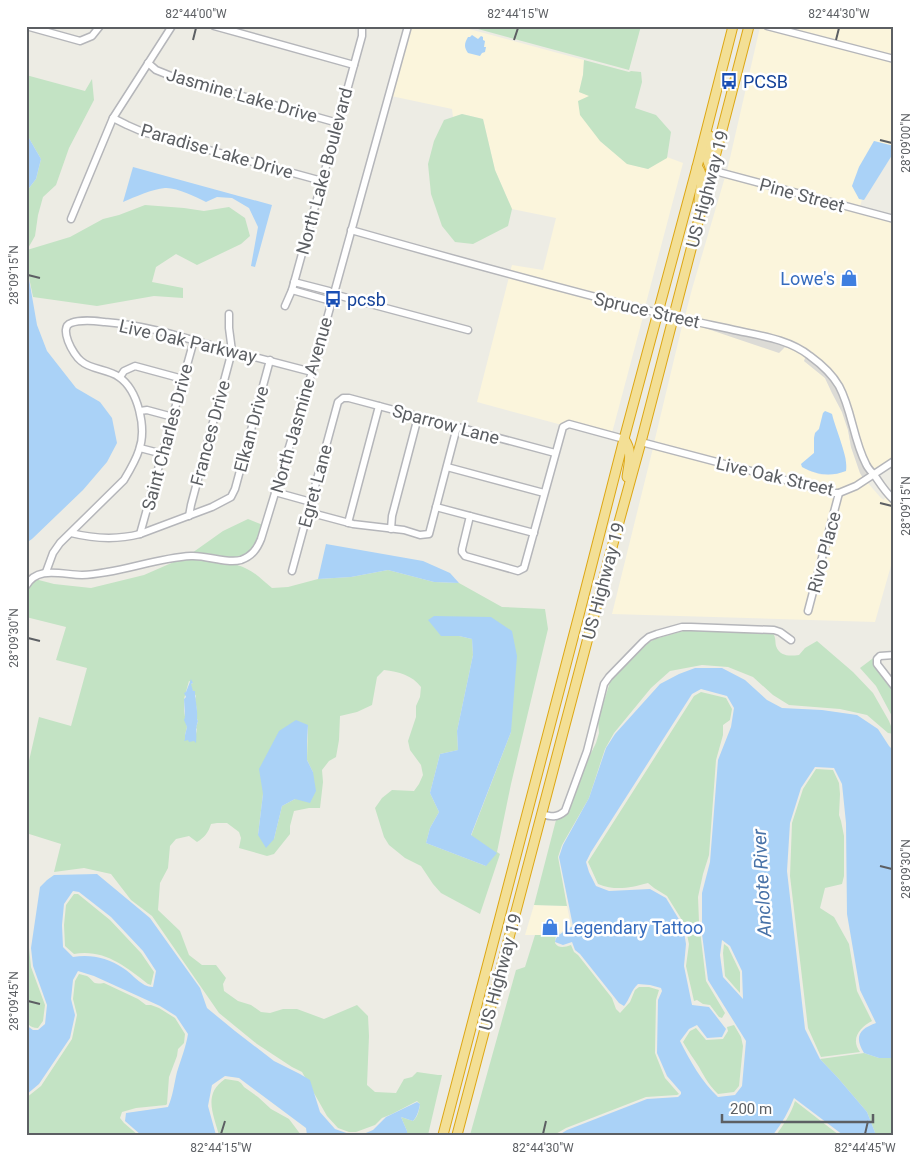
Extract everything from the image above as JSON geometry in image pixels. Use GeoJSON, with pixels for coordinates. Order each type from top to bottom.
{"type":"FeatureCollection","features":[{"type":"Feature","properties":{"kind":"highway","name":"US Highway 19"},"geometry":{"type":"LineString","coordinates":[[443,1135],[733,26]]}},
{"type":"Feature","properties":{"kind":"highway","name":"US Highway 19"},"geometry":{"type":"LineString","coordinates":[[457,1135],[642,442],[749,26]]}},
{"type":"Feature","properties":{"kind":"highway"},"geometry":{"type":"LineString","coordinates":[[711,170],[707,154],[714,101]]}},
{"type":"Feature","properties":{"kind":"highway"},"geometry":{"type":"LineString","coordinates":[[697,167],[702,178],[699,195],[699,217]]}},
{"type":"Feature","properties":{"kind":"highway"},"geometry":{"type":"LineString","coordinates":[[624,439],[628,444],[630,452],[624,506]]}},
{"type":"Feature","properties":{"kind":"highway"},"geometry":{"type":"LineString","coordinates":[[504,904],[506,919],[512,927]]}},
{"type":"Feature","properties":{"kind":"street"},"geometry":{"type":"LineString","coordinates":[[26,26],[80,41],[92,36],[100,26]]}},
{"type":"Feature","properties":{"kind":"street"},"geometry":{"type":"LineString","coordinates":[[71,219],[113,118],[172,26]]}},
{"type":"Feature","properties":{"kind":"street"},"geometry":{"type":"LineString","coordinates":[[214,26],[354,65]]}},
{"type":"Feature","properties":{"kind":"street","name":"North Lake Boulevard"},"geometry":{"type":"LineString","coordinates":[[285,306],[292,290],[362,36],[362,26]]}},
{"type":"Feature","properties":{"kind":"street","name":"North Lake Boulevard"},"geometry":{"type":"LineString","coordinates":[[362,36],[368,26]]}},
{"type":"Feature","properties":{"kind":"street","name":"North Jasmine Avenue"},"geometry":{"type":"LineString","coordinates":[[46,572],[81,575],[103,573],[193,556],[205,556],[232,561],[243,559],[253,553],[258,546],[312,372],[408,26]]}},
{"type":"Feature","properties":{"kind":"street"},"geometry":{"type":"LineString","coordinates":[[768,26],[894,59]]}},
{"type":"Feature","properties":{"kind":"street","name":"Jasmine Lake Drive"},"geometry":{"type":"LineString","coordinates":[[148,63],[156,70],[171,76],[338,123]]}},
{"type":"Feature","properties":{"kind":"street","name":"Paradise Lake Drive"},"geometry":{"type":"LineString","coordinates":[[113,118],[143,132],[322,181]]}},
{"type":"Feature","properties":{"kind":"street","name":"Pine Street"},"geometry":{"type":"LineString","coordinates":[[711,170],[894,219]]}},
{"type":"Feature","properties":{"kind":"street","name":"Spruce Street"},"geometry":{"type":"LineString","coordinates":[[351,230],[551,286],[674,317],[766,336],[787,343],[809,354],[827,371],[839,386],[852,420],[861,452],[873,474]]}},
{"type":"Feature","properties":{"kind":"street"},"geometry":{"type":"LineString","coordinates":[[294,282],[329,291],[332,297]]}},
{"type":"Feature","properties":{"kind":"street"},"geometry":{"type":"LineString","coordinates":[[292,290],[332,297],[468,330]]}},
{"type":"Feature","properties":{"kind":"street"},"geometry":{"type":"LineString","coordinates":[[229,314],[228,328],[232,351]]}},
{"type":"Feature","properties":{"kind":"street","name":"Live Oak Parkway"},"geometry":{"type":"LineString","coordinates":[[120,377],[80,361],[74,354],[66,335],[66,327],[70,323],[94,321],[141,326],[312,372]]}},
{"type":"Feature","properties":{"kind":"street","name":"Saint Charles Drive"},"geometry":{"type":"LineString","coordinates":[[140,534],[194,340]]}},
{"type":"Feature","properties":{"kind":"street","name":"Frances Drive"},"geometry":{"type":"LineString","coordinates":[[189,516],[232,351]]}},
{"type":"Feature","properties":{"kind":"street","name":"Elkan Drive"},"geometry":{"type":"LineString","coordinates":[[189,516],[231,497],[235,489],[270,360]]}},
{"type":"Feature","properties":{"kind":"street"},"geometry":{"type":"LineString","coordinates":[[26,586],[29,580],[38,574],[46,572],[55,549],[124,480],[130,470],[140,448],[142,429],[140,411],[130,388],[120,377],[124,371],[135,366],[183,379]]}},
{"type":"Feature","properties":{"kind":"street","name":"Sparrow Lane"},"geometry":{"type":"LineString","coordinates":[[338,402],[340,399],[346,398],[555,453]]}},
{"type":"Feature","properties":{"kind":"street","name":"Egret Lane"},"geometry":{"type":"LineString","coordinates":[[292,571],[338,402]]}},
{"type":"Feature","properties":{"kind":"street"},"geometry":{"type":"LineString","coordinates":[[348,523],[378,406]]}},
{"type":"Feature","properties":{"kind":"street"},"geometry":{"type":"LineString","coordinates":[[140,411],[147,410],[173,417]]}},
{"type":"Feature","properties":{"kind":"street"},"geometry":{"type":"LineString","coordinates":[[391,530],[392,516],[418,417]]}},
{"type":"Feature","properties":{"kind":"street"},"geometry":{"type":"LineString","coordinates":[[470,516],[462,550],[465,556],[518,571],[524,568],[563,428],[569,424],[624,439]]}},
{"type":"Feature","properties":{"kind":"street"},"geometry":{"type":"LineString","coordinates":[[308,512],[348,523],[428,534],[457,427]]}},
{"type":"Feature","properties":{"kind":"street","name":"Live Oak Street"},"geometry":{"type":"LineString","coordinates":[[642,442],[839,493],[861,482],[894,461]]}},
{"type":"Feature","properties":{"kind":"street"},"geometry":{"type":"LineString","coordinates":[[140,448],[162,454]]}},
{"type":"Feature","properties":{"kind":"street"},"geometry":{"type":"LineString","coordinates":[[447,467],[544,493]]}},
{"type":"Feature","properties":{"kind":"street"},"geometry":{"type":"LineString","coordinates":[[873,474],[894,500]]}},
{"type":"Feature","properties":{"kind":"street"},"geometry":{"type":"LineString","coordinates":[[275,492],[311,502]]}},
{"type":"Feature","properties":{"kind":"street","name":"Rivo Place"},"geometry":{"type":"LineString","coordinates":[[808,611],[839,493]]}},
{"type":"Feature","properties":{"kind":"street"},"geometry":{"type":"LineString","coordinates":[[436,507],[534,533]]}},
{"type":"Feature","properties":{"kind":"street"},"geometry":{"type":"LineString","coordinates":[[71,533],[86,537],[123,538],[140,534],[189,516]]}},
{"type":"Feature","properties":{"kind":"street"},"geometry":{"type":"LineString","coordinates":[[542,814],[554,817],[565,811],[587,751],[604,684],[642,642],[649,637],[672,629],[691,627],[774,630],[791,640]]}},
{"type":"Feature","properties":{"kind":"street"},"geometry":{"type":"LineString","coordinates":[[894,655],[880,656],[877,659],[877,664],[894,686]]}},
{"type":"Feature","properties":{"kind":"shaded area"},"geometry":{"type":"Polygon","coordinates":[[[410,26],[458,26],[584,60],[579,92],[590,96],[600,141],[628,164],[648,169],[667,157],[683,163],[645,307],[510,272],[512,265],[543,270],[556,218],[512,209],[495,170],[483,119],[462,114],[453,117],[452,109],[391,96],[410,26]]]}},
{"type":"Feature","properties":{"kind":"shaded area"},"geometry":{"type":"Polygon","coordinates":[[[779,26],[894,26],[894,56],[779,26]]]}},
{"type":"Feature","properties":{"kind":"shaded area"},"geometry":{"type":"Polygon","coordinates":[[[760,27],[894,62],[894,146],[874,141],[859,167],[852,186],[859,198],[862,199],[860,207],[727,171],[760,27]]]}},
{"type":"Feature","properties":{"kind":"shaded area"},"geometry":{"type":"Polygon","coordinates":[[[725,177],[894,222],[894,458],[874,470],[863,451],[854,418],[821,361],[810,352],[800,346],[685,316],[725,177]]]}},
{"type":"Feature","properties":{"kind":"shaded area"},"geometry":{"type":"Polygon","coordinates":[[[509,277],[644,313],[612,433],[571,421],[567,421],[562,425],[477,402],[509,277]]]}},
{"type":"Feature","properties":{"kind":"shaded area"},"geometry":{"type":"Polygon","coordinates":[[[683,322],[792,349],[806,356],[804,361],[825,378],[842,412],[851,447],[863,478],[839,490],[835,490],[654,443],[683,322]],[[823,413],[819,429],[815,433],[814,453],[801,464],[809,471],[822,475],[838,474],[846,459],[832,415],[823,413]]]}},
{"type":"Feature","properties":{"kind":"shaded area"},"geometry":{"type":"Polygon","coordinates":[[[693,324],[765,339],[792,349],[785,347],[779,353],[693,324]]]}},
{"type":"Feature","properties":{"kind":"shaded area"},"geometry":{"type":"Polygon","coordinates":[[[806,356],[826,373],[837,387],[866,471],[869,474],[863,478],[851,447],[842,412],[825,378],[804,361],[806,356]]]}},
{"type":"Feature","properties":{"kind":"shaded area"},"geometry":{"type":"Polygon","coordinates":[[[653,448],[836,496],[805,613],[809,614],[842,495],[867,482],[881,498],[884,500],[886,496],[894,503],[894,555],[875,622],[612,614],[653,448]]]}},
{"type":"Feature","properties":{"kind":"shaded area"},"geometry":{"type":"Polygon","coordinates":[[[534,905],[567,906],[571,926],[556,935],[525,935],[534,905]]]}},
{"type":"Feature","properties":{"kind":"green space"},"geometry":{"type":"Polygon","coordinates":[[[467,26],[641,26],[629,70],[467,26]]]}},
{"type":"Feature","properties":{"kind":"green space"},"geometry":{"type":"Polygon","coordinates":[[[584,60],[629,72],[641,72],[642,82],[635,108],[656,115],[671,132],[667,158],[648,169],[627,164],[600,141],[580,115],[578,101],[589,96],[579,92],[584,60]]]}},
{"type":"Feature","properties":{"kind":"green space"},"geometry":{"type":"Polygon","coordinates":[[[26,75],[85,91],[92,79],[94,100],[69,148],[56,185],[43,197],[35,236],[27,250],[70,237],[103,219],[145,205],[204,211],[229,207],[245,218],[250,236],[241,244],[197,265],[176,254],[156,267],[152,282],[183,288],[183,298],[154,296],[97,306],[33,297],[26,262],[26,192],[36,179],[41,159],[26,133],[26,75]]]}},
{"type":"Feature","properties":{"kind":"green space"},"geometry":{"type":"Polygon","coordinates":[[[462,114],[483,119],[495,170],[512,209],[508,226],[473,244],[455,242],[442,226],[431,194],[428,164],[434,141],[444,120],[462,114]]]}},
{"type":"Feature","properties":{"kind":"green space"},"geometry":{"type":"Polygon","coordinates":[[[248,519],[263,525],[255,545],[245,555],[233,558],[206,553],[192,553],[223,531],[248,519]]]}},
{"type":"Feature","properties":{"kind":"green space"},"geometry":{"type":"Polygon","coordinates":[[[193,558],[235,564],[257,575],[272,588],[288,587],[318,579],[351,577],[388,570],[434,582],[459,583],[502,607],[545,609],[548,629],[511,784],[497,852],[500,854],[480,914],[441,893],[421,866],[405,858],[389,845],[384,837],[375,808],[382,798],[392,790],[414,791],[423,775],[421,765],[410,750],[408,741],[416,717],[416,706],[420,697],[421,687],[405,675],[384,670],[377,677],[372,705],[357,712],[340,716],[336,757],[329,761],[322,770],[323,782],[320,808],[294,811],[290,834],[274,854],[267,856],[239,848],[241,838],[239,832],[227,823],[211,824],[206,834],[197,842],[189,836],[176,839],[170,846],[168,868],[160,883],[158,910],[180,931],[189,955],[202,965],[216,965],[226,978],[223,984],[224,991],[238,1001],[251,1005],[261,1012],[270,1013],[283,1009],[297,1009],[324,1019],[357,1005],[368,1016],[367,1085],[375,1092],[396,1093],[404,1079],[412,1077],[417,1072],[442,1075],[428,1135],[407,1135],[401,1117],[413,1121],[415,1119],[420,1104],[417,1101],[382,1118],[375,1125],[356,1132],[349,1132],[338,1128],[327,1116],[302,1072],[257,1044],[219,1013],[152,916],[131,900],[111,874],[84,868],[54,872],[61,844],[26,833],[26,774],[39,717],[71,726],[87,668],[56,660],[66,627],[26,617],[26,597],[29,588],[35,579],[54,584],[91,588],[144,575],[176,561],[193,558]],[[512,631],[441,636],[459,636],[472,639],[473,655],[457,731],[458,750],[440,754],[430,793],[439,812],[430,828],[426,843],[486,866],[471,836],[511,732],[512,631]],[[189,681],[184,699],[187,727],[185,739],[188,740],[196,734],[198,721],[196,696],[191,688],[193,683],[189,681]],[[308,725],[263,794],[258,835],[274,839],[282,806],[295,799],[313,772],[307,760],[308,725]]]}},
{"type":"Feature","properties":{"kind":"green space"},"geometry":{"type":"Polygon","coordinates":[[[687,630],[773,633],[778,650],[783,654],[789,655],[799,655],[805,648],[817,641],[853,672],[873,693],[894,734],[888,733],[867,715],[840,709],[789,705],[773,695],[753,677],[728,667],[702,665],[670,671],[651,688],[614,733],[605,749],[589,798],[562,845],[558,857],[567,906],[534,905],[556,820],[565,816],[596,743],[599,733],[598,720],[610,682],[648,643],[655,639],[687,630]]]}},
{"type":"Feature","properties":{"kind":"green space"},"geometry":{"type":"Polygon","coordinates":[[[876,656],[873,661],[874,666],[894,693],[894,720],[876,686],[860,668],[876,656]]]}},
{"type":"Feature","properties":{"kind":"green space"},"geometry":{"type":"Polygon","coordinates":[[[701,692],[726,698],[732,709],[730,720],[723,725],[723,735],[716,760],[709,855],[698,897],[706,981],[725,1013],[722,1018],[719,1017],[710,1005],[703,1004],[697,1000],[694,1001],[686,966],[689,944],[685,925],[667,896],[648,883],[623,888],[611,888],[598,884],[588,862],[694,696],[701,692]]]}},
{"type":"Feature","properties":{"kind":"green space"},"geometry":{"type":"Polygon","coordinates":[[[816,769],[833,770],[839,783],[839,815],[844,836],[844,876],[842,884],[825,888],[820,908],[834,917],[849,944],[857,991],[872,1021],[860,1030],[856,1038],[857,1047],[860,1052],[821,1057],[808,1028],[790,876],[792,823],[803,789],[816,769]]]}},
{"type":"Feature","properties":{"kind":"green space"},"geometry":{"type":"Polygon","coordinates":[[[74,894],[78,894],[110,920],[141,953],[154,972],[151,985],[114,960],[95,954],[74,954],[65,946],[64,925],[66,905],[74,894]]]}},
{"type":"Feature","properties":{"kind":"green space"},"geometry":{"type":"Polygon","coordinates":[[[535,935],[556,935],[555,943],[558,946],[571,945],[574,952],[612,998],[616,1009],[620,1013],[630,1002],[635,990],[639,987],[659,990],[656,1000],[655,1053],[665,1078],[679,1094],[646,1097],[566,1128],[554,1135],[470,1135],[516,970],[525,967],[535,935]]]}},
{"type":"Feature","properties":{"kind":"green space"},"geometry":{"type":"Polygon","coordinates":[[[26,941],[29,948],[31,967],[45,1005],[43,1021],[38,1028],[32,1027],[27,1022],[26,941]]]}},
{"type":"Feature","properties":{"kind":"green space"},"geometry":{"type":"Polygon","coordinates":[[[724,944],[728,947],[740,972],[740,993],[725,976],[724,944]]]}},
{"type":"Feature","properties":{"kind":"green space"},"geometry":{"type":"Polygon","coordinates":[[[79,974],[87,976],[95,983],[104,983],[138,999],[146,1005],[159,1008],[175,1018],[185,1034],[184,1043],[178,1049],[169,1077],[167,1104],[122,1112],[120,1118],[138,1135],[26,1135],[26,1098],[41,1086],[72,1039],[77,1015],[73,999],[75,981],[79,974]]]}},
{"type":"Feature","properties":{"kind":"green space"},"geometry":{"type":"Polygon","coordinates":[[[734,1025],[741,1037],[743,1046],[739,1086],[734,1092],[718,1094],[707,1081],[683,1042],[690,1031],[696,1028],[706,1040],[723,1039],[728,1031],[727,1027],[734,1025]]]}},
{"type":"Feature","properties":{"kind":"green space"},"geometry":{"type":"Polygon","coordinates":[[[864,1053],[879,1058],[894,1058],[894,1135],[876,1135],[867,1112],[820,1059],[864,1053]]]}},
{"type":"Feature","properties":{"kind":"green space"},"geometry":{"type":"Polygon","coordinates":[[[225,1079],[241,1083],[271,1109],[289,1119],[301,1135],[219,1135],[212,1112],[212,1098],[218,1085],[225,1079]]]}},
{"type":"Feature","properties":{"kind":"green space"},"geometry":{"type":"Polygon","coordinates":[[[795,1101],[839,1135],[776,1135],[789,1115],[795,1101]]]}},
{"type":"Feature","properties":{"kind":"water"},"geometry":{"type":"Polygon","coordinates":[[[472,35],[478,39],[481,36],[485,41],[485,52],[480,56],[468,53],[466,49],[467,39],[472,35]]]}},
{"type":"Feature","properties":{"kind":"water"},"geometry":{"type":"Polygon","coordinates":[[[26,133],[41,159],[36,179],[26,192],[26,133]]]}},
{"type":"Feature","properties":{"kind":"water"},"geometry":{"type":"Polygon","coordinates":[[[874,141],[894,146],[894,152],[864,200],[859,199],[852,186],[859,167],[874,141]]]}},
{"type":"Feature","properties":{"kind":"water"},"geometry":{"type":"Polygon","coordinates":[[[133,167],[272,205],[255,267],[251,266],[258,227],[249,208],[232,198],[217,197],[206,202],[170,188],[144,193],[123,202],[133,167]]]}},
{"type":"Feature","properties":{"kind":"water"},"geometry":{"type":"Polygon","coordinates":[[[26,262],[37,325],[47,351],[76,388],[100,402],[112,418],[117,443],[107,462],[83,490],[26,543],[26,262]]]}},
{"type":"Feature","properties":{"kind":"water"},"geometry":{"type":"Polygon","coordinates":[[[825,411],[832,414],[846,459],[846,471],[834,474],[813,472],[802,467],[801,464],[814,453],[815,433],[819,429],[825,411]]]}},
{"type":"Feature","properties":{"kind":"water"},"geometry":{"type":"Polygon","coordinates":[[[326,544],[423,561],[450,573],[459,583],[434,582],[388,570],[351,577],[318,579],[326,544]]]}},
{"type":"Feature","properties":{"kind":"water"},"geometry":{"type":"Polygon","coordinates":[[[434,616],[491,617],[512,631],[517,656],[511,732],[471,835],[497,853],[486,866],[426,843],[430,828],[439,812],[430,793],[440,754],[458,750],[457,731],[473,655],[472,639],[459,636],[441,636],[428,620],[434,616]]]}},
{"type":"Feature","properties":{"kind":"water","name":"Anclote River"},"geometry":{"type":"Polygon","coordinates":[[[695,668],[722,668],[745,680],[767,700],[782,708],[822,710],[857,715],[878,729],[894,751],[894,1058],[879,1058],[864,1053],[859,1042],[862,1031],[876,1023],[860,990],[847,914],[846,823],[842,784],[834,768],[815,767],[801,788],[790,823],[787,871],[805,1029],[820,1059],[867,1112],[876,1135],[843,1135],[794,1098],[785,1117],[773,1135],[559,1135],[567,1130],[647,1099],[678,1097],[681,1094],[667,1076],[657,1053],[658,1000],[662,991],[661,988],[638,984],[624,1006],[619,1003],[575,950],[572,942],[563,945],[555,942],[559,935],[573,926],[559,857],[563,845],[589,798],[606,748],[615,734],[660,684],[695,668]],[[701,689],[692,694],[586,862],[596,886],[609,891],[650,889],[666,898],[683,926],[686,944],[684,966],[692,1005],[709,1007],[726,1029],[722,1037],[707,1038],[697,1025],[689,1029],[680,1041],[697,1071],[718,1097],[735,1095],[742,1086],[746,1041],[708,980],[702,934],[702,893],[710,862],[718,760],[731,727],[734,708],[727,696],[701,689]],[[722,940],[720,955],[723,977],[743,999],[742,971],[730,946],[722,940]]]}},
{"type":"Feature","properties":{"kind":"water"},"geometry":{"type":"Polygon","coordinates":[[[191,679],[193,691],[195,691],[198,721],[196,743],[194,741],[189,742],[188,740],[184,741],[187,727],[184,720],[184,699],[186,697],[184,693],[191,679]]]}},
{"type":"Feature","properties":{"kind":"water"},"geometry":{"type":"Polygon","coordinates":[[[296,720],[308,725],[307,760],[313,772],[316,791],[310,803],[295,799],[282,806],[274,839],[266,848],[258,835],[263,794],[259,769],[279,731],[296,720]]]}},
{"type":"Feature","properties":{"kind":"water"},"geometry":{"type":"Polygon","coordinates":[[[97,874],[150,918],[200,988],[207,1008],[274,1061],[310,1080],[320,1112],[335,1129],[352,1135],[307,1135],[306,1128],[239,1078],[225,1076],[212,1085],[208,1106],[216,1135],[141,1135],[125,1121],[126,1113],[168,1107],[188,1034],[176,1016],[160,1006],[94,976],[78,971],[73,980],[71,999],[75,1015],[70,1038],[39,1084],[26,1095],[26,1025],[33,1030],[38,1030],[45,1024],[47,1005],[33,966],[31,948],[40,887],[54,875],[97,874]],[[73,891],[64,904],[62,925],[63,947],[73,957],[93,957],[111,962],[127,971],[141,983],[153,987],[156,971],[143,951],[111,917],[79,892],[73,891]]]}},
{"type":"Feature","properties":{"kind":"water"},"geometry":{"type":"Polygon","coordinates":[[[417,1102],[420,1106],[413,1121],[401,1117],[407,1135],[361,1135],[373,1130],[386,1117],[417,1102]]]}},
{"type":"Feature","properties":{"kind":"place","name":"PCSB"},"geometry":{"type":"Point","coordinates":[729,81]}},
{"type":"Feature","properties":{"kind":"place","name":"Lowe's"},"geometry":{"type":"Point","coordinates":[849,278]}},
{"type":"Feature","properties":{"kind":"place","name":"pcsb"},"geometry":{"type":"Point","coordinates":[333,299]}},
{"type":"Feature","properties":{"kind":"place","name":"Legendary Tattoo"},"geometry":{"type":"Point","coordinates":[550,927]}}]}
